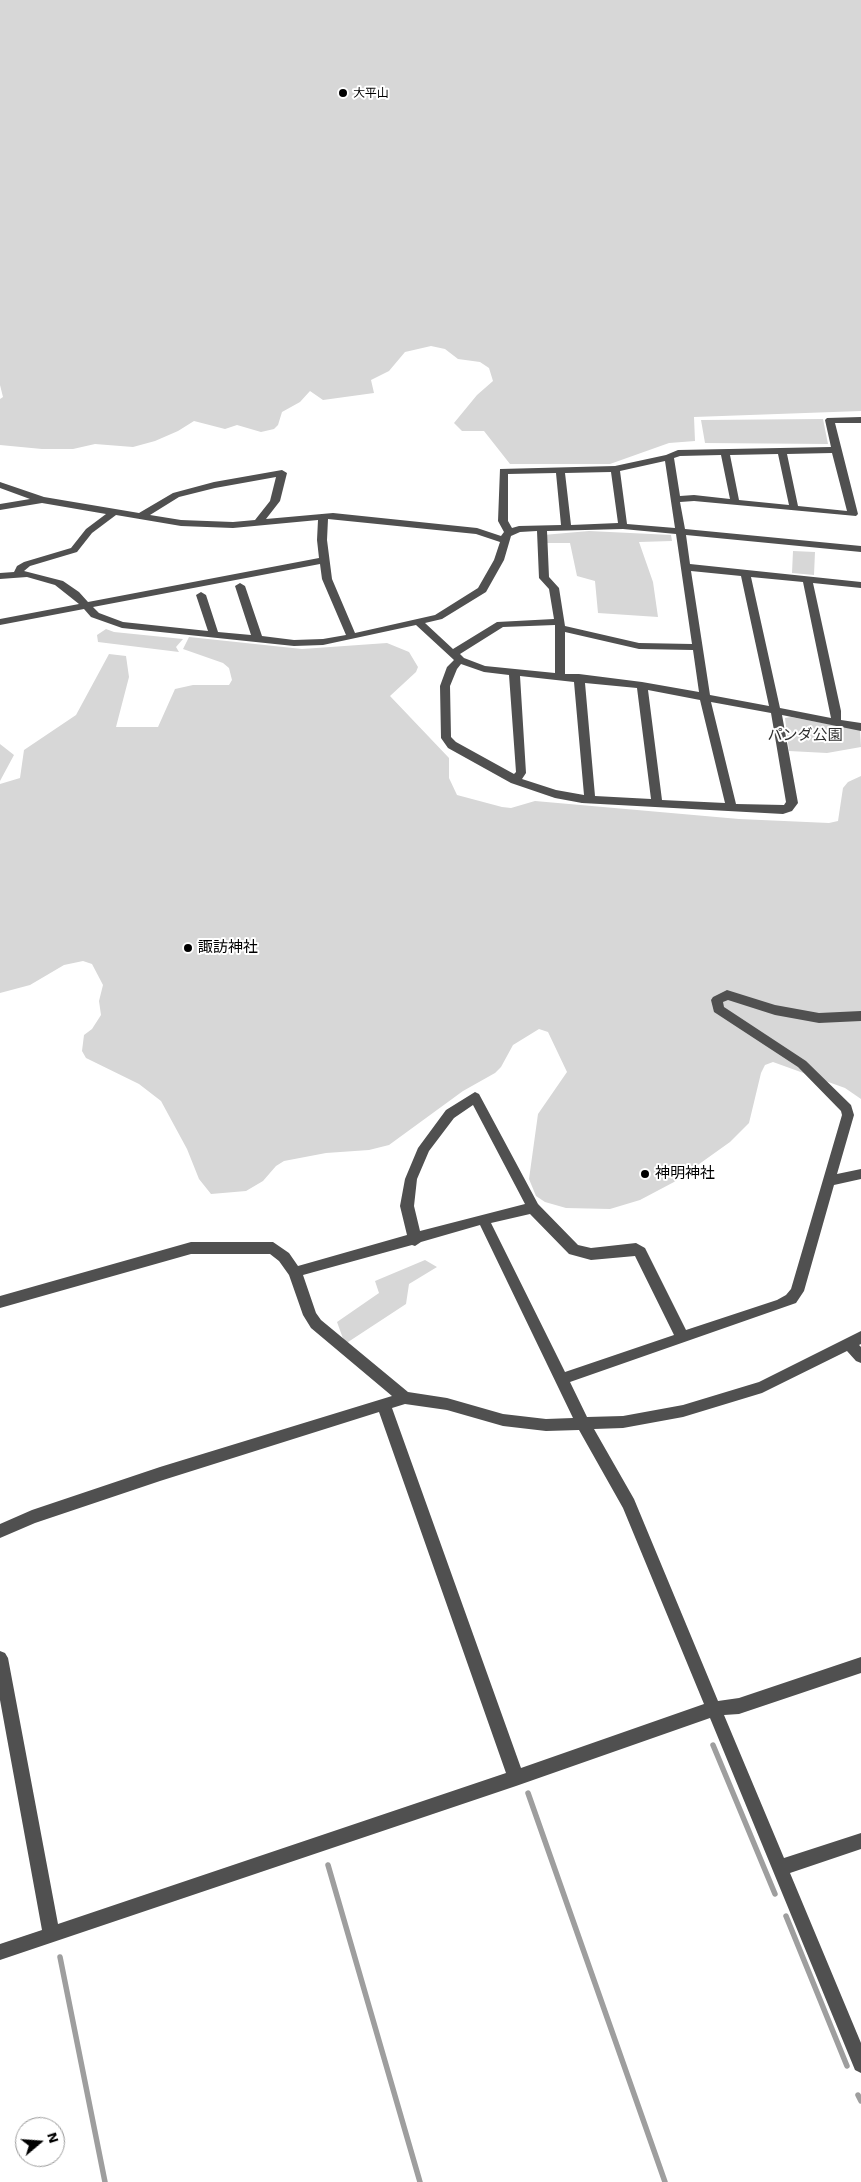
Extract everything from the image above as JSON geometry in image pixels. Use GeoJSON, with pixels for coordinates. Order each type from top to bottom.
{"type":"FeatureCollection","features":[{"type":"Feature","properties":{"kind":"street"},"geometry":{"type":"LineString","coordinates":[[676,499],[735,502],[852,514],[830,420],[861,420]]}},
{"type":"Feature","properties":{"kind":"street"},"geometry":{"type":"LineString","coordinates":[[508,536],[503,521],[503,471],[615,469],[669,457],[678,453],[836,450]]}},
{"type":"Feature","properties":{"kind":"street"},"geometry":{"type":"LineString","coordinates":[[782,451],[794,508]]}},
{"type":"Feature","properties":{"kind":"street"},"geometry":{"type":"LineString","coordinates":[[725,452],[735,502]]}},
{"type":"Feature","properties":{"kind":"street"},"geometry":{"type":"LineString","coordinates":[[669,457],[706,697],[731,807]]}},
{"type":"Feature","properties":{"kind":"street"},"geometry":{"type":"LineString","coordinates":[[615,469],[623,526]]}},
{"type":"Feature","properties":{"kind":"street"},"geometry":{"type":"LineString","coordinates":[[560,470],[566,527]]}},
{"type":"Feature","properties":{"kind":"street"},"geometry":{"type":"LineString","coordinates":[[140,517],[176,495],[214,485],[282,473],[275,501],[258,524]]}},
{"type":"Feature","properties":{"kind":"street"},"geometry":{"type":"LineString","coordinates":[[0,485],[42,500],[113,513],[198,524],[258,524],[323,516],[477,531],[508,536]]}},
{"type":"Feature","properties":{"kind":"street"},"geometry":{"type":"LineString","coordinates":[[0,507],[42,500]]}},
{"type":"Feature","properties":{"kind":"street"},"geometry":{"type":"LineString","coordinates":[[19,574],[20,568],[27,564],[74,550],[82,543],[89,531],[113,513]]}},
{"type":"Feature","properties":{"kind":"street"},"geometry":{"type":"LineString","coordinates":[[323,516],[324,560],[327,579],[352,637]]}},
{"type":"Feature","properties":{"kind":"street"},"geometry":{"type":"LineString","coordinates":[[0,576],[19,574],[59,583],[75,594],[95,615],[122,624],[294,643],[323,642],[352,637],[419,623],[438,617],[482,590],[499,560],[508,536],[519,529],[623,526],[861,549]]}},
{"type":"Feature","properties":{"kind":"street"},"geometry":{"type":"LineString","coordinates":[[542,528],[544,578],[554,588],[559,625],[560,676]]}},
{"type":"Feature","properties":{"kind":"street"},"geometry":{"type":"LineString","coordinates":[[0,622],[324,560]]}},
{"type":"Feature","properties":{"kind":"street"},"geometry":{"type":"LineString","coordinates":[[686,567],[861,585]]}},
{"type":"Feature","properties":{"kind":"street"},"geometry":{"type":"LineString","coordinates":[[698,647],[639,646],[559,625],[501,624],[456,657],[445,686],[446,738],[452,746],[516,780],[555,794],[590,799],[783,810],[788,808],[792,803],[784,749],[745,573]]}},
{"type":"Feature","properties":{"kind":"street"},"geometry":{"type":"LineString","coordinates":[[806,579],[836,711],[836,721]]}},
{"type":"Feature","properties":{"kind":"street"},"geometry":{"type":"LineString","coordinates":[[240,586],[258,640]]}},
{"type":"Feature","properties":{"kind":"street"},"geometry":{"type":"LineString","coordinates":[[201,595],[214,635]]}},
{"type":"Feature","properties":{"kind":"street"},"geometry":{"type":"LineString","coordinates":[[419,623],[456,657],[484,668],[642,685],[861,727]]}},
{"type":"Feature","properties":{"kind":"street"},"geometry":{"type":"LineString","coordinates":[[514,671],[521,773],[516,780]]}},
{"type":"Feature","properties":{"kind":"street"},"geometry":{"type":"LineString","coordinates":[[580,677],[590,799]]}},
{"type":"Feature","properties":{"kind":"street"},"geometry":{"type":"LineString","coordinates":[[642,685],[657,803]]}},
{"type":"Feature","properties":{"kind":"street"},"geometry":{"type":"LineString","coordinates":[[562,1379],[781,1304],[791,1298],[797,1291],[848,1115],[847,1108],[802,1064],[718,1009],[717,1000],[727,995],[774,1010],[819,1018],[861,1016]]}},
{"type":"Feature","properties":{"kind":"street"},"geometry":{"type":"LineString","coordinates":[[415,1240],[407,1206],[411,1179],[424,1148],[450,1114],[475,1096],[533,1208],[574,1250],[591,1254],[636,1250],[640,1252],[683,1338]]}},
{"type":"Feature","properties":{"kind":"street"},"geometry":{"type":"LineString","coordinates":[[828,1181],[861,1174]]}},
{"type":"Feature","properties":{"kind":"street"},"geometry":{"type":"LineString","coordinates":[[295,1272],[415,1240],[483,1219],[533,1208]]}},
{"type":"Feature","properties":{"kind":"street"},"geometry":{"type":"LineString","coordinates":[[483,1219],[584,1425],[629,1504],[712,1709],[860,2058]]}},
{"type":"Feature","properties":{"kind":"street"},"geometry":{"type":"LineString","coordinates":[[0,1302],[191,1248],[272,1248],[284,1257],[295,1272],[310,1315],[316,1324],[404,1398]]}},
{"type":"Feature","properties":{"kind":"street"},"geometry":{"type":"LineString","coordinates":[[0,1531],[32,1517],[160,1474],[404,1398],[446,1404],[503,1420],[546,1425],[623,1422],[683,1411],[762,1387],[856,1341],[861,1357]]}},
{"type":"Feature","properties":{"kind":"street"},"geometry":{"type":"LineString","coordinates":[[383,1404],[516,1778]]}},
{"type":"Feature","properties":{"kind":"street"},"geometry":{"type":"LineString","coordinates":[[0,1658],[51,1934]]}},
{"type":"Feature","properties":{"kind":"street"},"geometry":{"type":"LineString","coordinates":[[0,1952],[516,1778],[712,1709],[739,1706],[861,1665]]}},
{"type":"Feature","properties":{"kind":"street"},"geometry":{"type":"LineString","coordinates":[[780,1868],[861,1841]]}},
{"type":"Feature","properties":{"kind":"green space"},"geometry":{"type":"Polygon","coordinates":[[[0,0],[861,0],[861,411],[694,417],[695,441],[669,443],[610,464],[510,464],[484,431],[462,431],[454,423],[477,395],[493,381],[489,368],[480,362],[458,359],[445,349],[431,346],[405,352],[389,371],[371,380],[374,393],[323,400],[310,391],[300,402],[282,412],[278,425],[274,429],[261,432],[237,425],[225,429],[194,421],[178,431],[155,441],[133,447],[95,444],[73,449],[42,449],[0,445],[0,399],[3,397],[0,385],[0,0]]]}},
{"type":"Feature","properties":{"kind":"green space"},"geometry":{"type":"Polygon","coordinates":[[[823,419],[828,444],[705,443],[701,420],[823,419]]]}},
{"type":"Feature","properties":{"kind":"green space"},"geometry":{"type":"Polygon","coordinates":[[[589,531],[671,535],[672,541],[639,542],[653,582],[658,617],[598,613],[595,581],[577,576],[570,543],[543,543],[543,535],[589,531]]]}},
{"type":"Feature","properties":{"kind":"green space"},"geometry":{"type":"Polygon","coordinates":[[[793,551],[815,552],[814,575],[792,573],[793,551]]]}},
{"type":"Feature","properties":{"kind":"green space"},"geometry":{"type":"Polygon","coordinates":[[[106,629],[114,632],[183,639],[176,647],[179,652],[98,642],[97,635],[106,629]]]}},
{"type":"Feature","properties":{"kind":"green space"},"geometry":{"type":"Polygon","coordinates":[[[189,637],[302,649],[387,643],[409,652],[418,667],[416,672],[390,696],[449,758],[449,778],[457,795],[502,807],[511,808],[535,801],[739,819],[829,823],[838,821],[843,788],[848,782],[861,776],[861,1099],[845,1088],[773,1062],[765,1065],[761,1073],[749,1123],[730,1142],[674,1182],[640,1200],[610,1209],[566,1208],[545,1202],[536,1196],[529,1179],[538,1114],[567,1072],[548,1032],[539,1029],[513,1045],[501,1067],[495,1073],[463,1091],[389,1145],[369,1150],[326,1153],[284,1161],[276,1166],[263,1181],[246,1191],[211,1194],[199,1179],[187,1149],[161,1101],[139,1084],[86,1058],[82,1051],[84,1035],[92,1029],[101,1015],[99,1001],[103,985],[92,964],[83,961],[64,965],[30,985],[0,993],[0,784],[20,778],[24,750],[76,715],[109,654],[126,656],[129,677],[116,727],[158,727],[175,689],[193,685],[229,685],[232,680],[229,668],[223,663],[183,649],[189,637]]]}},
{"type":"Feature","properties":{"kind":"green space","name":"パンダ公園"},"geometry":{"type":"Polygon","coordinates":[[[791,717],[860,730],[861,747],[827,753],[789,751],[785,718],[791,717]]]}},
{"type":"Feature","properties":{"kind":"green space"},"geometry":{"type":"Polygon","coordinates":[[[0,744],[14,755],[0,781],[0,744]]]}},
{"type":"Feature","properties":{"kind":"green space"},"geometry":{"type":"Polygon","coordinates":[[[425,1260],[437,1267],[409,1284],[406,1304],[345,1344],[337,1322],[379,1293],[375,1281],[425,1260]]]}},
{"type":"Feature","properties":{"kind":"waterway"},"geometry":{"type":"LineString","coordinates":[[713,1745],[775,1894]]}},
{"type":"Feature","properties":{"kind":"waterway"},"geometry":{"type":"LineString","coordinates":[[528,1793],[665,2182]]}},
{"type":"Feature","properties":{"kind":"waterway"},"geometry":{"type":"LineString","coordinates":[[328,1865],[420,2182]]}},
{"type":"Feature","properties":{"kind":"waterway"},"geometry":{"type":"LineString","coordinates":[[786,1916],[847,2066]]}},
{"type":"Feature","properties":{"kind":"waterway"},"geometry":{"type":"LineString","coordinates":[[60,1957],[105,2182]]}},
{"type":"Feature","properties":{"kind":"waterway"},"geometry":{"type":"LineString","coordinates":[[858,2095],[861,2101]]}},
{"type":"Feature","properties":{"kind":"place","name":"大平山"},"geometry":{"type":"Point","coordinates":[343,93]}},
{"type":"Feature","properties":{"kind":"place","name":"諏訪神社"},"geometry":{"type":"Point","coordinates":[188,948]}},
{"type":"Feature","properties":{"kind":"place","name":"神明神社"},"geometry":{"type":"Point","coordinates":[645,1174]}}]}
